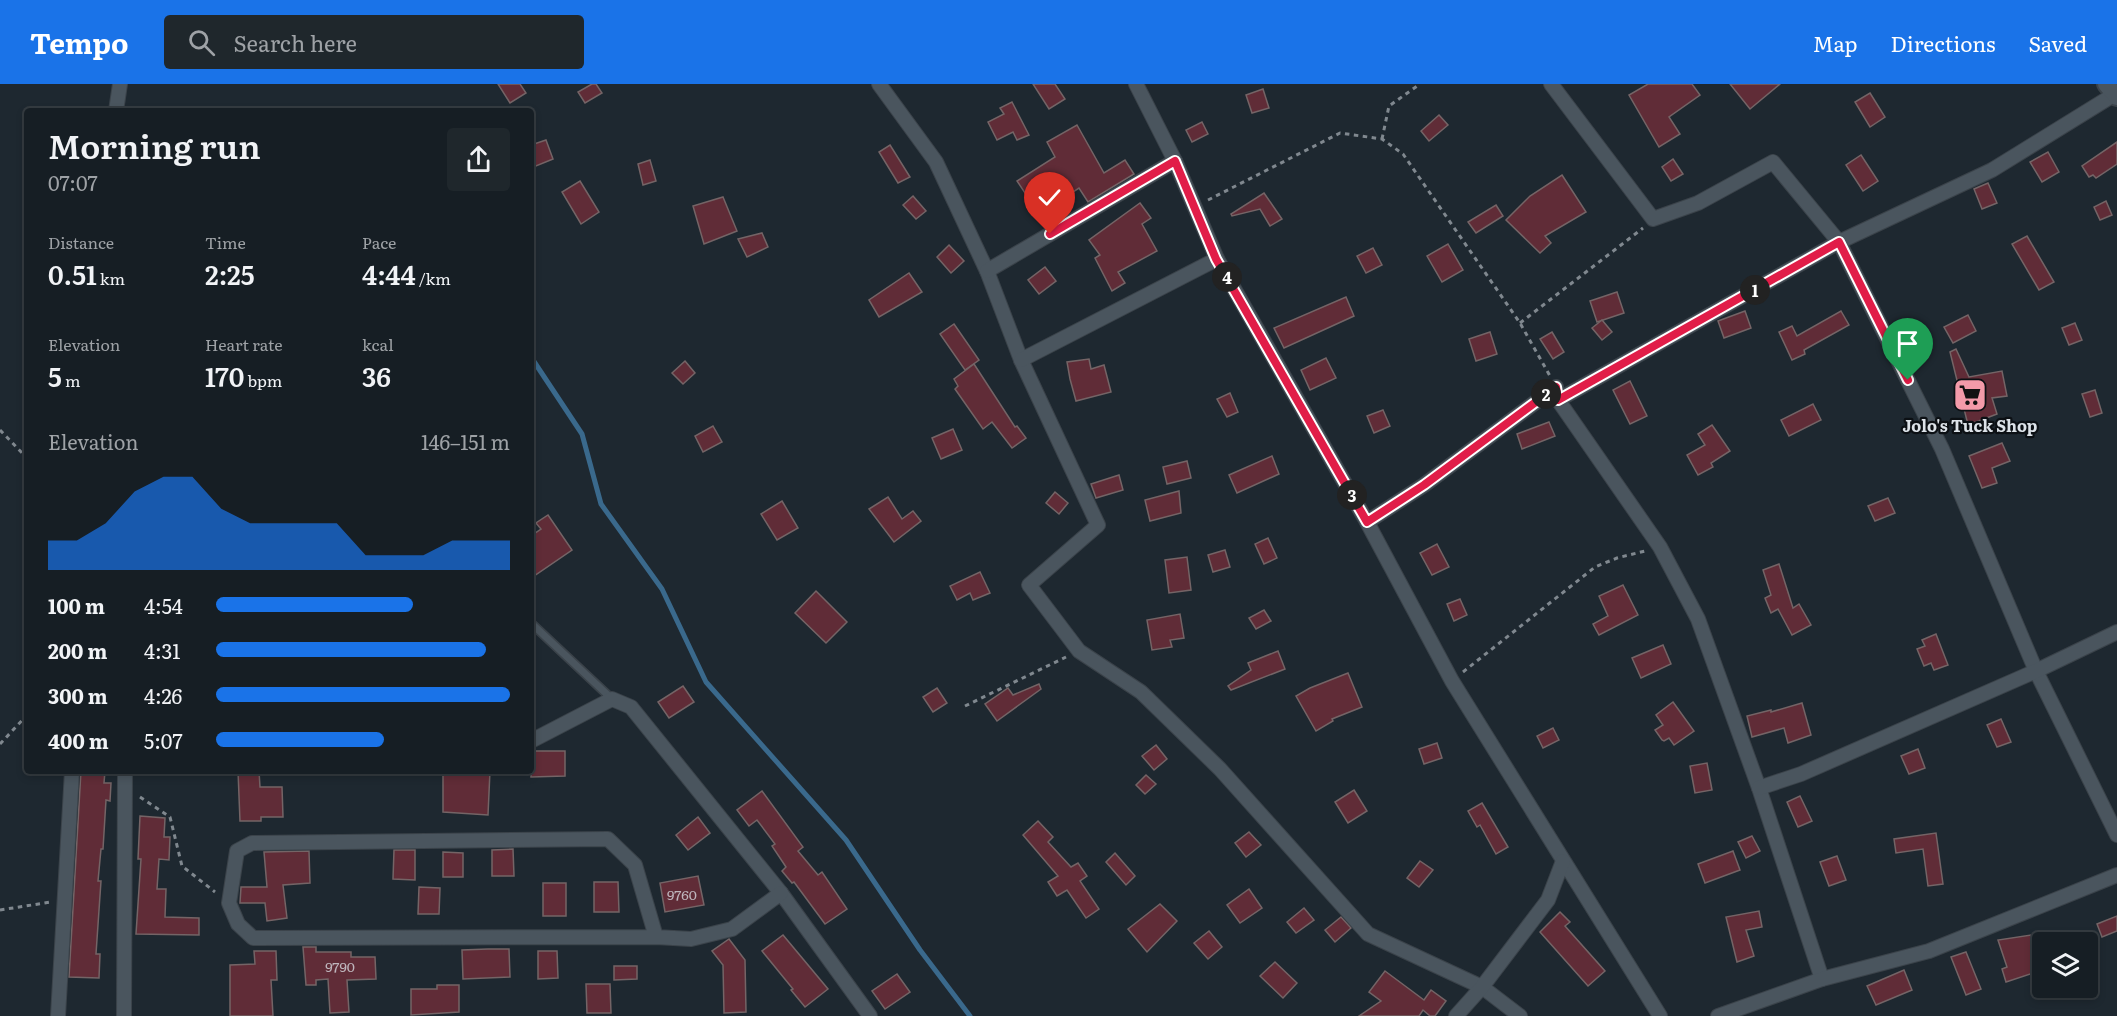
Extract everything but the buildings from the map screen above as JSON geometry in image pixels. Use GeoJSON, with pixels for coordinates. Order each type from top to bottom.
{"type":"FeatureCollection","features":[{"type":"Feature","properties":{"kind":"street"},"geometry":{"type":"LineString","coordinates":[[116,108],[120,84]]}},
{"type":"Feature","properties":{"kind":"street"},"geometry":{"type":"LineString","coordinates":[[879,84],[936,162],[987,271],[1021,360],[1098,525],[1029,585],[1079,651],[1141,692],[1220,769],[1368,934],[1482,987],[1521,1016]]}},
{"type":"Feature","properties":{"kind":"street"},"geometry":{"type":"LineString","coordinates":[[1136,84],[1196,206],[1216,259],[1367,522],[1452,681],[1660,1016]]}},
{"type":"Feature","properties":{"kind":"street"},"geometry":{"type":"LineString","coordinates":[[1551,84],[1653,219],[1698,203],[1773,162],[1839,242],[1942,449],[2036,671],[2117,835]]}},
{"type":"Feature","properties":{"kind":"street"},"geometry":{"type":"LineString","coordinates":[[1367,522],[1557,394],[1839,242],[1992,170],[2113,92]]}},
{"type":"Feature","properties":{"kind":"street"},"geometry":{"type":"LineString","coordinates":[[987,271],[1175,161]]}},
{"type":"Feature","properties":{"kind":"street"},"geometry":{"type":"LineString","coordinates":[[1021,360],[1216,259]]}},
{"type":"Feature","properties":{"kind":"street"},"geometry":{"type":"LineString","coordinates":[[1557,394],[1660,547],[1698,619],[1760,788],[1822,979]]}},
{"type":"Feature","properties":{"kind":"street"},"geometry":{"type":"LineString","coordinates":[[1760,788],[1801,774],[2036,671],[2117,632]]}},
{"type":"Feature","properties":{"kind":"street"},"geometry":{"type":"LineString","coordinates":[[534,739],[612,699],[631,707],[781,893],[870,1016]]}},
{"type":"Feature","properties":{"kind":"street"},"geometry":{"type":"LineString","coordinates":[[58,1016],[72,774]]}},
{"type":"Feature","properties":{"kind":"street"},"geometry":{"type":"LineString","coordinates":[[123,1016],[125,775]]}},
{"type":"Feature","properties":{"kind":"street"},"geometry":{"type":"LineString","coordinates":[[656,937],[635,865],[608,839],[252,843],[237,851],[229,903],[238,924],[253,938],[656,937],[691,939],[732,929],[781,893]]}},
{"type":"Feature","properties":{"kind":"street"},"geometry":{"type":"LineString","coordinates":[[1456,1016],[1482,987],[1548,900],[1563,861]]}},
{"type":"Feature","properties":{"kind":"street"},"geometry":{"type":"LineString","coordinates":[[1718,1016],[1822,979],[1929,951],[2117,875]]}},
{"type":"Feature","properties":{"kind":"lane"},"geometry":{"type":"LineString","coordinates":[[534,626],[612,699]]}},
{"type":"Feature","properties":{"kind":"path"},"geometry":{"type":"LineString","coordinates":[[1382,139],[1389,106],[1420,84]]}},
{"type":"Feature","properties":{"kind":"path"},"geometry":{"type":"LineString","coordinates":[[1196,206],[1340,133],[1382,139],[1403,154],[1520,323],[1557,394]]}},
{"type":"Feature","properties":{"kind":"path"},"geometry":{"type":"LineString","coordinates":[[1520,323],[1614,252],[1653,219]]}},
{"type":"Feature","properties":{"kind":"path"},"geometry":{"type":"LineString","coordinates":[[0,430],[24,455]]}},
{"type":"Feature","properties":{"kind":"path"},"geometry":{"type":"LineString","coordinates":[[1452,681],[1595,567],[1617,558],[1660,547]]}},
{"type":"Feature","properties":{"kind":"path"},"geometry":{"type":"LineString","coordinates":[[965,706],[1079,651]]}},
{"type":"Feature","properties":{"kind":"path"},"geometry":{"type":"LineString","coordinates":[[0,744],[24,718]]}},
{"type":"Feature","properties":{"kind":"path"},"geometry":{"type":"LineString","coordinates":[[125,775],[141,798],[170,817],[182,866],[229,903]]}},
{"type":"Feature","properties":{"kind":"path"},"geometry":{"type":"LineString","coordinates":[[0,910],[63,900]]}},
{"type":"Feature","properties":{"kind":"waterway"},"geometry":{"type":"LineString","coordinates":[[534,362],[582,434],[601,504],[662,589],[706,682],[846,840],[920,950],[970,1016]]}},
{"type":"Feature","properties":{"kind":"place","name":"Jolo's Tuck Shop"},"geometry":{"type":"Point","coordinates":[1970,395]}},
{"type":"Feature","properties":{"kind":"route"},"geometry":{"type":"LineString","coordinates":[[1050,234],[1175,161],[1196,206],[1216,259],[1367,522],[1424,485],[1556,387],[1558,400],[1839,242],[1908,380]]}}]}
